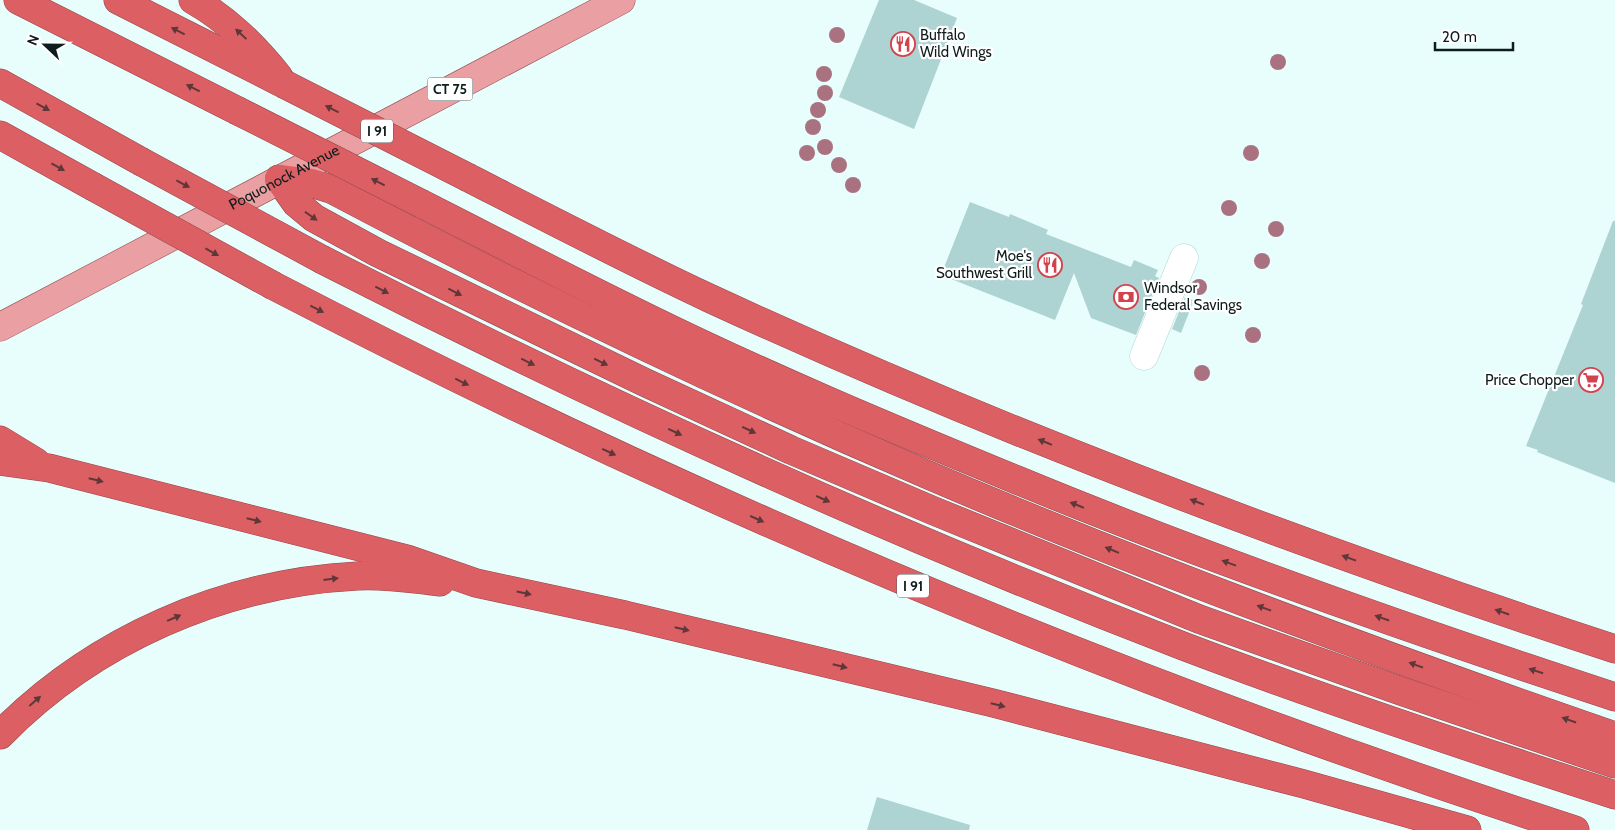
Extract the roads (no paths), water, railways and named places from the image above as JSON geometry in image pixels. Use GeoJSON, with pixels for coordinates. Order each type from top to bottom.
{"type":"FeatureCollection","features":[{"type":"Feature","properties":{"kind":"highway"},"geometry":{"type":"LineString","coordinates":[[18,0],[650,319],[810,392],[1017,481],[1191,549],[1355,609],[1615,697]]}},
{"type":"Feature","properties":{"kind":"highway","name":"I 91"},"geometry":{"type":"LineString","coordinates":[[118,0],[708,297],[903,383],[1257,525],[1404,578],[1615,650]]}},
{"type":"Feature","properties":{"kind":"highway"},"geometry":{"type":"LineString","coordinates":[[193,0],[239,32],[263,57],[284,84]]}},
{"type":"Feature","properties":{"kind":"highway"},"geometry":{"type":"LineString","coordinates":[[0,83],[323,260],[594,394],[780,480],[924,542],[1238,666],[1423,731],[1615,794]]}},
{"type":"Feature","properties":{"kind":"highway","name":"I 91"},"geometry":{"type":"LineString","coordinates":[[0,135],[274,286],[396,349],[675,483],[909,584],[1207,702],[1386,767],[1575,830]]}},
{"type":"Feature","properties":{"kind":"highway"},"geometry":{"type":"LineString","coordinates":[[279,179],[311,183],[331,189],[453,254],[635,343],[848,440],[1018,512],[1267,610],[1615,736]]}},
{"type":"Feature","properties":{"kind":"highway"},"geometry":{"type":"LineString","coordinates":[[279,179],[296,203],[314,218],[378,253],[617,369],[791,450],[951,518],[1200,619],[1401,691],[1615,764]]}},
{"type":"Feature","properties":{"kind":"highway"},"geometry":{"type":"LineString","coordinates":[[0,440],[49,468]]}},
{"type":"Feature","properties":{"kind":"highway"},"geometry":{"type":"LineString","coordinates":[[0,461],[49,468],[407,559],[476,583],[808,658],[993,704],[1286,779],[1468,830]]}},
{"type":"Feature","properties":{"kind":"highway"},"geometry":{"type":"LineString","coordinates":[[0,735],[45,692],[87,662],[153,627],[213,603],[277,587],[355,576],[388,576],[453,583],[476,583]]}},
{"type":"Feature","properties":{"kind":"main road","name":"Poquonock Avenue"},"geometry":{"type":"LineString","coordinates":[[0,327],[621,0]]}},
{"type":"Feature","properties":{"kind":"lane"},"geometry":{"type":"LineString","coordinates":[[1151,358],[1191,260]]}},
{"type":"Feature","properties":{"kind":"place","name":"Buffalo Wild Wings"},"geometry":{"type":"Point","coordinates":[903,44]}},
{"type":"Feature","properties":{"kind":"place","name":"Moe's Southwest Grill"},"geometry":{"type":"Point","coordinates":[1050,265]}},
{"type":"Feature","properties":{"kind":"place","name":"Windsor Federal Savings"},"geometry":{"type":"Point","coordinates":[1126,297]}},
{"type":"Feature","properties":{"kind":"place","name":"Price Chopper"},"geometry":{"type":"Point","coordinates":[1591,380]}}]}
